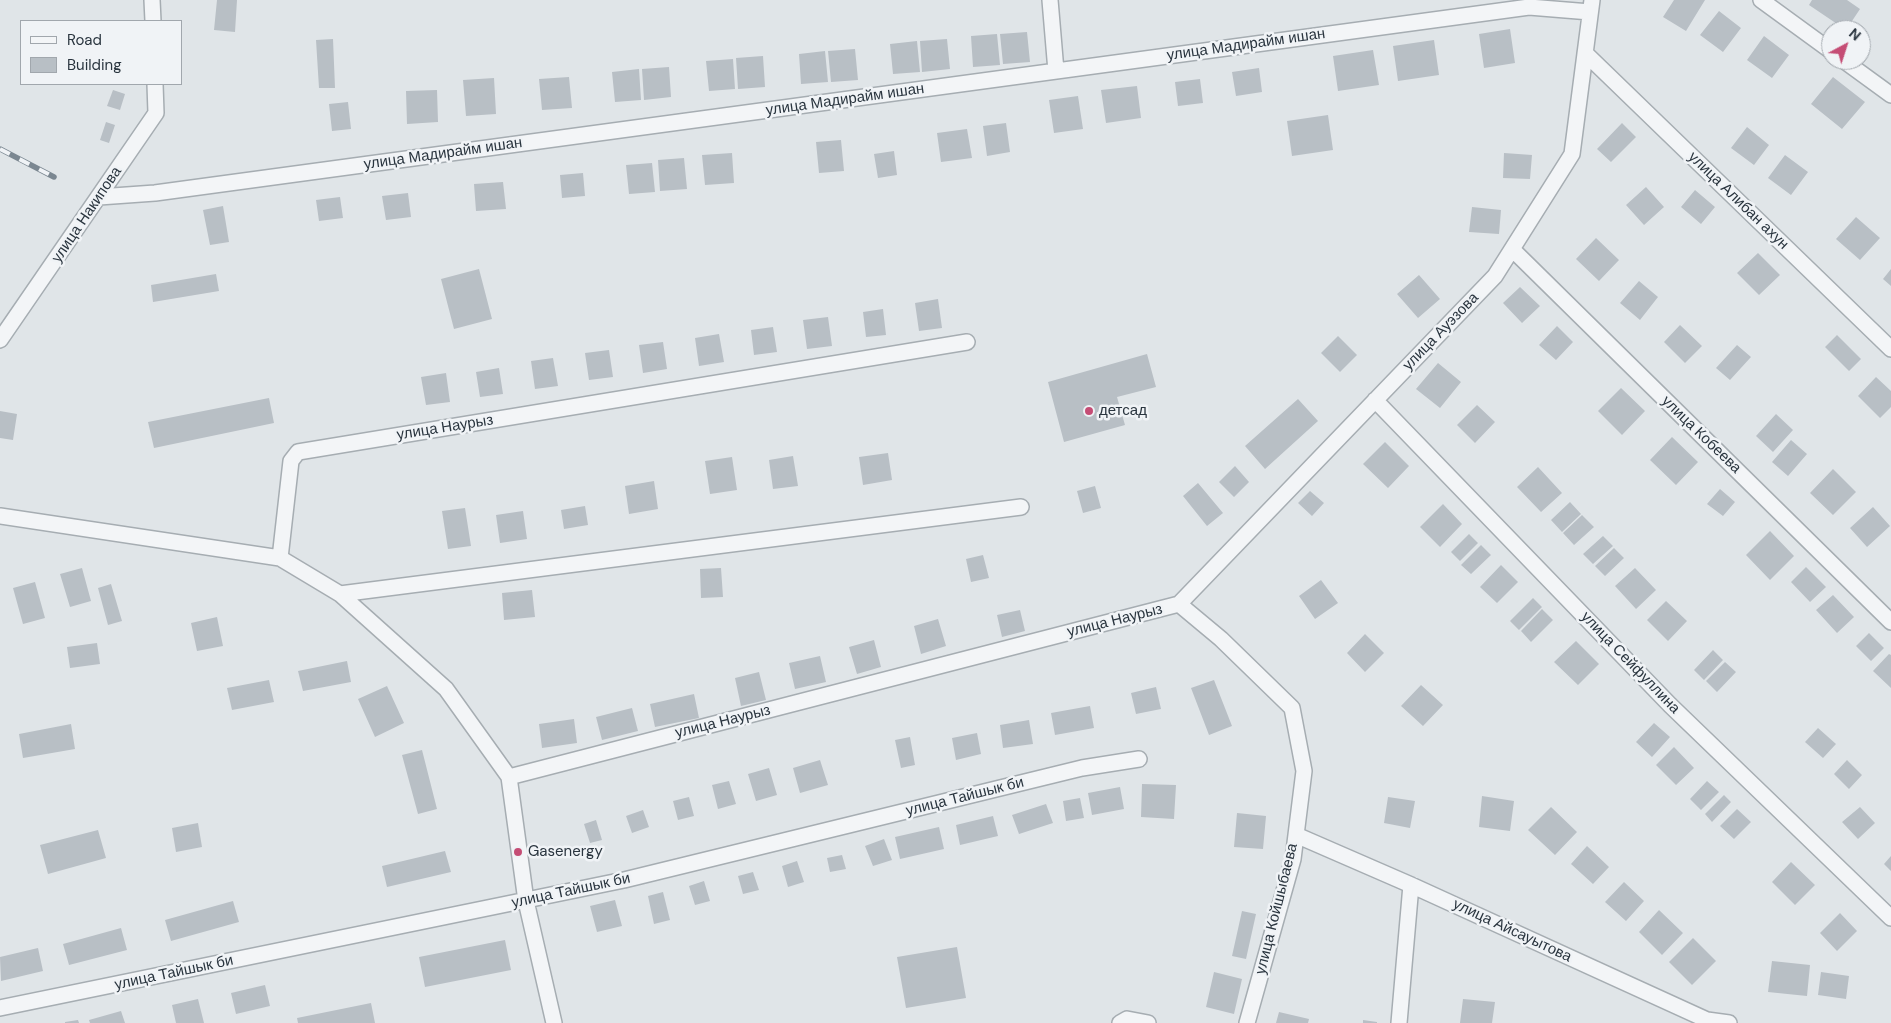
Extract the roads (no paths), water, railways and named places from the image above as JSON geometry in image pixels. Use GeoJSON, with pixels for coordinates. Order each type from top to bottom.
{"type":"FeatureCollection","features":[{"type":"Feature","properties":{"kind":"street"},"geometry":{"type":"LineString","coordinates":[[152,0],[153,20]]}},
{"type":"Feature","properties":{"kind":"street"},"geometry":{"type":"LineString","coordinates":[[1050,0],[1056,71]]}},
{"type":"Feature","properties":{"kind":"street"},"geometry":{"type":"LineString","coordinates":[[1761,0],[1821,44]]}},
{"type":"Feature","properties":{"kind":"street","name":"улица Мадирайм ишан"},"geometry":{"type":"LineString","coordinates":[[99,197],[165,192],[1529,7],[1591,6]]}},
{"type":"Feature","properties":{"kind":"street","name":"улица Ауэзова"},"geometry":{"type":"LineString","coordinates":[[1179,604],[1495,276],[1572,154],[1591,6]]}},
{"type":"Feature","properties":{"kind":"street","name":"улица Алибан ахун"},"geometry":{"type":"LineString","coordinates":[[1585,53],[1891,349]]}},
{"type":"Feature","properties":{"kind":"street"},"geometry":{"type":"LineString","coordinates":[[1857,70],[1891,95]]}},
{"type":"Feature","properties":{"kind":"street","name":"улица Накипова"},"geometry":{"type":"LineString","coordinates":[[0,340],[156,113],[155,85]]}},
{"type":"Feature","properties":{"kind":"street","name":"улица Кобеева"},"geometry":{"type":"LineString","coordinates":[[1512,249],[1891,622]]}},
{"type":"Feature","properties":{"kind":"street","name":"улица Наурыз"},"geometry":{"type":"LineString","coordinates":[[280,558],[292,460],[298,452],[967,342]]}},
{"type":"Feature","properties":{"kind":"street","name":"улица Сейфуллина"},"geometry":{"type":"LineString","coordinates":[[1375,400],[1670,705],[1891,918]]}},
{"type":"Feature","properties":{"kind":"street"},"geometry":{"type":"LineString","coordinates":[[340,594],[1021,507]]}},
{"type":"Feature","properties":{"kind":"street"},"geometry":{"type":"LineString","coordinates":[[0,516],[280,558],[340,594],[446,689],[509,777],[526,901],[554,1023]]}},
{"type":"Feature","properties":{"kind":"street","name":"улица Наурыз"},"geometry":{"type":"LineString","coordinates":[[509,777],[1179,604]]}},
{"type":"Feature","properties":{"kind":"street","name":"улица Койшыбаева"},"geometry":{"type":"LineString","coordinates":[[1179,604],[1221,639],[1292,708],[1304,770],[1293,860],[1247,1023]]}},
{"type":"Feature","properties":{"kind":"street","name":"улица Тайшык би"},"geometry":{"type":"LineString","coordinates":[[0,1008],[624,880],[1082,768],[1139,759]]}},
{"type":"Feature","properties":{"kind":"street","name":"улица Айсауытова"},"geometry":{"type":"LineString","coordinates":[[1296,835],[1411,885],[1707,1020],[1729,1023]]}},
{"type":"Feature","properties":{"kind":"street"},"geometry":{"type":"LineString","coordinates":[[1400,1023],[1411,885]]}},
{"type":"Feature","properties":{"kind":"street"},"geometry":{"type":"LineString","coordinates":[[1120,1023],[1127,1019],[1148,1023]]}},
{"type":"Feature","properties":{"kind":"railway"},"geometry":{"type":"LineString","coordinates":[[0,149],[54,177]]}},
{"type":"Feature","properties":{"kind":"place","name":"детсад"},"geometry":{"type":"Point","coordinates":[1089,411]}},
{"type":"Feature","properties":{"kind":"place","name":"Gasenergy"},"geometry":{"type":"Point","coordinates":[518,852]}}]}
